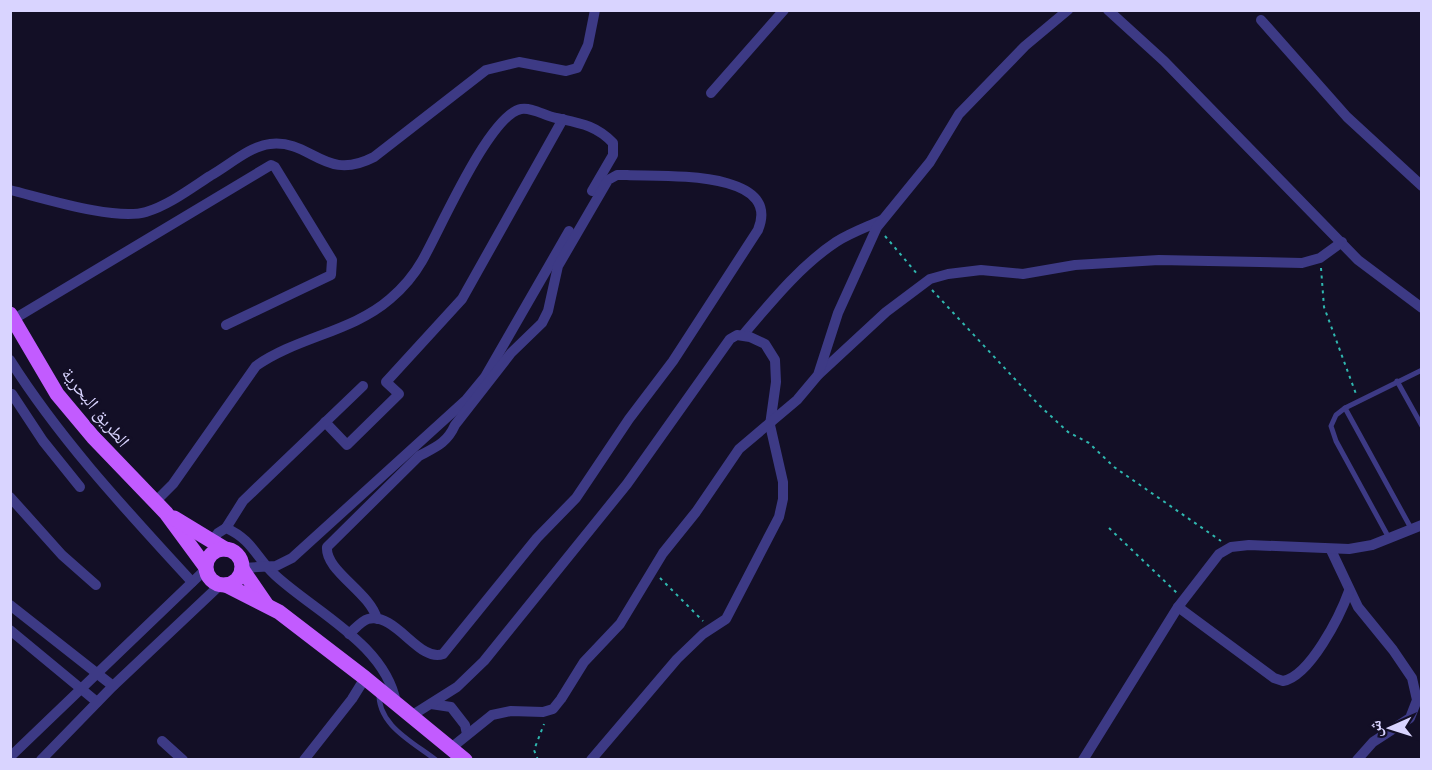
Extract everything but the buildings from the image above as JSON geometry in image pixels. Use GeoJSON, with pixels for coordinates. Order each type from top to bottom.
{"type":"FeatureCollection","features":[{"type":"Feature","properties":{"kind":"main road","name":"الطريق البحرية"},"geometry":{"type":"LineString","coordinates":[[12,317],[44,373],[86,429],[166,513]]}},
{"type":"Feature","properties":{"kind":"main road"},"geometry":{"type":"LineString","coordinates":[[166,513],[238,556],[242,569],[266,604]]}},
{"type":"Feature","properties":{"kind":"main road"},"geometry":{"type":"LineString","coordinates":[[166,513],[206,568],[209,578],[266,604],[365,678],[465,759]]}},
{"type":"Feature","properties":{"kind":"main road"},"geometry":{"type":"LineString","coordinates":[[206,568],[210,555],[218,545]]}},
{"type":"Feature","properties":{"kind":"main road"},"geometry":{"type":"LineString","coordinates":[[223,585],[237,580],[242,569]]}},
{"type":"Feature","properties":{"kind":"street"},"geometry":{"type":"LineString","coordinates":[[10,190],[110,212],[136,214],[164,204],[265,144],[291,145],[341,166],[358,164],[382,151],[486,69],[519,62],[566,71],[577,69],[584,57],[595,10]]}},
{"type":"Feature","properties":{"kind":"street"},"geometry":{"type":"LineString","coordinates":[[711,93],[784,10]]}},
{"type":"Feature","properties":{"kind":"street"},"geometry":{"type":"LineString","coordinates":[[818,375],[838,313],[880,223],[930,162],[959,114],[970,101],[1025,46],[1068,10]]}},
{"type":"Feature","properties":{"kind":"street"},"geometry":{"type":"LineString","coordinates":[[1108,10],[1164,61],[1358,260],[1422,308]]}},
{"type":"Feature","properties":{"kind":"street"},"geometry":{"type":"LineString","coordinates":[[1261,20],[1347,117],[1422,186]]}},
{"type":"Feature","properties":{"kind":"street"},"geometry":{"type":"LineString","coordinates":[[154,502],[173,484],[256,366],[272,355],[374,312],[405,285],[422,262],[470,168],[508,117],[520,109],[582,122],[597,129],[613,143],[613,155],[485,377],[466,400],[321,535],[292,558],[276,566],[242,569]]}},
{"type":"Feature","properties":{"kind":"street"},"geometry":{"type":"LineString","coordinates":[[325,422],[347,445],[399,394],[386,382],[462,299],[563,119]]}},
{"type":"Feature","properties":{"kind":"street"},"geometry":{"type":"LineString","coordinates":[[12,317],[271,165],[275,167],[332,260],[331,275],[226,325]]}},
{"type":"Feature","properties":{"kind":"street"},"geometry":{"type":"LineString","coordinates":[[349,634],[365,620],[376,619],[393,627],[428,654],[437,656],[445,652],[537,538],[576,498],[629,419],[679,352],[763,219],[763,208],[751,193],[727,183],[694,178],[617,175],[608,180],[558,266],[548,311],[542,323],[511,353],[455,425],[450,436],[437,448],[420,456],[327,547],[331,562],[369,600],[376,619]]}},
{"type":"Feature","properties":{"kind":"street"},"geometry":{"type":"LineString","coordinates":[[411,716],[467,679],[495,648],[524,608],[644,462],[730,339],[743,335],[776,297],[837,242],[880,223]]}},
{"type":"Feature","properties":{"kind":"street"},"geometry":{"type":"LineString","coordinates":[[451,747],[479,723],[500,712],[543,712],[553,709],[584,662],[620,624],[652,570],[739,449],[797,400],[818,375],[886,312],[925,283],[948,274],[981,270],[1023,274],[1115,262],[1211,259],[1302,263],[1320,258],[1342,242]]}},
{"type":"Feature","properties":{"kind":"street"},"geometry":{"type":"LineString","coordinates":[[591,759],[677,659],[711,629],[723,622],[778,517],[783,499],[783,482],[770,425],[776,382],[775,360],[765,344],[743,335]]}},
{"type":"Feature","properties":{"kind":"street"},"geometry":{"type":"LineString","coordinates":[[10,360],[45,414],[99,482],[192,582]]}},
{"type":"Feature","properties":{"kind":"street"},"geometry":{"type":"LineString","coordinates":[[44,373],[11,394],[43,441],[80,487]]}},
{"type":"Feature","properties":{"kind":"street"},"geometry":{"type":"LineString","coordinates":[[218,545],[218,533],[226,528],[243,501],[363,386]]}},
{"type":"Feature","properties":{"kind":"street"},"geometry":{"type":"LineString","coordinates":[[10,497],[62,555],[96,585]]}},
{"type":"Feature","properties":{"kind":"street"},"geometry":{"type":"LineString","coordinates":[[226,528],[253,546],[267,566],[309,604],[349,634],[386,674],[396,704]]}},
{"type":"Feature","properties":{"kind":"street"},"geometry":{"type":"LineString","coordinates":[[1083,759],[1181,603],[1219,554],[1231,548],[1249,545],[1331,550],[1372,545],[1417,528]]}},
{"type":"Feature","properties":{"kind":"street"},"geometry":{"type":"LineString","coordinates":[[1331,550],[1348,591],[1364,615],[1403,663],[1412,678],[1418,700],[1410,718],[1373,742],[1357,759]]}},
{"type":"Feature","properties":{"kind":"street"},"geometry":{"type":"LineString","coordinates":[[10,757],[206,568]]}},
{"type":"Feature","properties":{"kind":"street"},"geometry":{"type":"LineString","coordinates":[[41,759],[112,686],[223,585]]}},
{"type":"Feature","properties":{"kind":"street"},"geometry":{"type":"LineString","coordinates":[[1181,603],[1274,678],[1283,681],[1302,668],[1322,645],[1339,617],[1348,591]]}},
{"type":"Feature","properties":{"kind":"street"},"geometry":{"type":"LineString","coordinates":[[10,605],[112,686]]}},
{"type":"Feature","properties":{"kind":"street"},"geometry":{"type":"LineString","coordinates":[[10,630],[97,702]]}},
{"type":"Feature","properties":{"kind":"street"},"geometry":{"type":"LineString","coordinates":[[304,759],[352,699],[365,678]]}},
{"type":"Feature","properties":{"kind":"street"},"geometry":{"type":"LineString","coordinates":[[431,704],[451,707],[465,725],[467,734]]}},
{"type":"Feature","properties":{"kind":"street"},"geometry":{"type":"LineString","coordinates":[[162,741],[183,759]]}},
{"type":"Feature","properties":{"kind":"lane"},"geometry":{"type":"LineString","coordinates":[[1389,539],[1332,433],[1333,421],[1345,408],[1358,400],[1422,370]]}},
{"type":"Feature","properties":{"kind":"lane"},"geometry":{"type":"LineString","coordinates":[[1397,381],[1422,426]]}},
{"type":"Feature","properties":{"kind":"lane"},"geometry":{"type":"LineString","coordinates":[[1345,408],[1417,528]]}},
{"type":"Feature","properties":{"kind":"lane"},"geometry":{"type":"LineString","coordinates":[[379,691],[378,706],[382,715],[391,725],[436,759]]}},
{"type":"Feature","properties":{"kind":"path"},"geometry":{"type":"LineString","coordinates":[[880,223],[925,283],[1039,405],[1068,432],[1089,443],[1114,467],[1231,548]]}},
{"type":"Feature","properties":{"kind":"path"},"geometry":{"type":"LineString","coordinates":[[1320,258],[1324,307],[1358,400]]}},
{"type":"Feature","properties":{"kind":"path"},"geometry":{"type":"LineString","coordinates":[[1109,528],[1181,603]]}},
{"type":"Feature","properties":{"kind":"path"},"geometry":{"type":"LineString","coordinates":[[652,570],[711,629]]}},
{"type":"Feature","properties":{"kind":"path"},"geometry":{"type":"LineString","coordinates":[[538,759],[534,750],[540,730],[553,709]]}}]}
